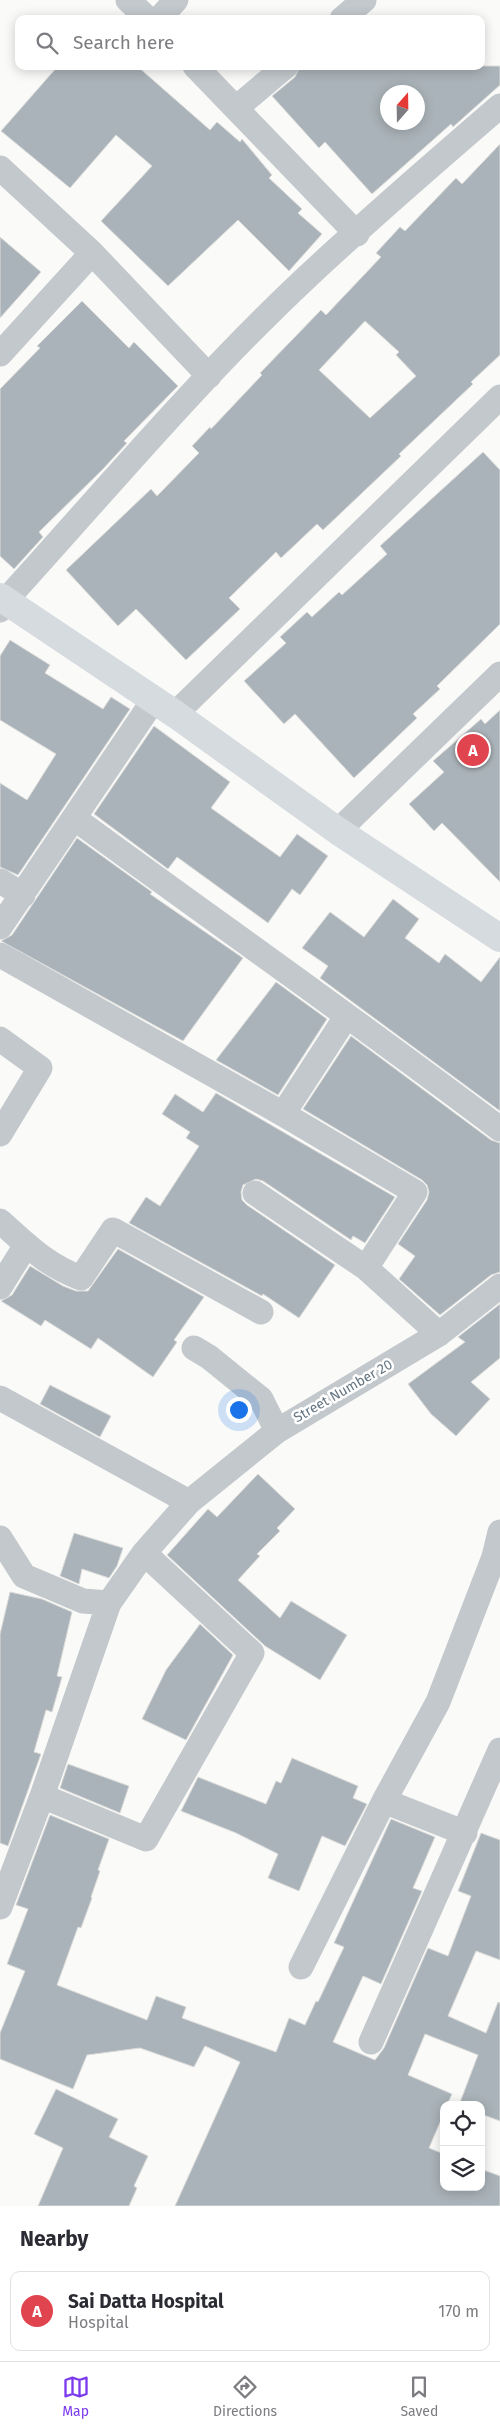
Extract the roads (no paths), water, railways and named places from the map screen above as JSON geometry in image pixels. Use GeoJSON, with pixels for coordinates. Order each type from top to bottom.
{"type":"FeatureCollection","features":[{"type":"Feature","properties":{"kind":"street"},"geometry":{"type":"LineString","coordinates":[[128,0],[144,15]]}},
{"type":"Feature","properties":{"kind":"street"},"geometry":{"type":"LineString","coordinates":[[163,15],[176,0]]}},
{"type":"Feature","properties":{"kind":"street"},"geometry":{"type":"LineString","coordinates":[[347,15],[364,0]]}},
{"type":"Feature","properties":{"kind":"street"},"geometry":{"type":"LineString","coordinates":[[199,70],[357,234]]}},
{"type":"Feature","properties":{"kind":"street"},"geometry":{"type":"LineString","coordinates":[[236,108],[281,70]]}},
{"type":"Feature","properties":{"kind":"street"},"geometry":{"type":"LineString","coordinates":[[500,106],[307,277],[209,376],[2,602],[164,707],[338,831],[500,938]]}},
{"type":"Feature","properties":{"kind":"street"},"geometry":{"type":"LineString","coordinates":[[0,168],[92,253],[209,376]]}},
{"type":"Feature","properties":{"kind":"street"},"geometry":{"type":"LineString","coordinates":[[0,354],[92,253]]}},
{"type":"Feature","properties":{"kind":"street"},"geometry":{"type":"LineString","coordinates":[[0,927],[74,818],[164,707],[500,397]]}},
{"type":"Feature","properties":{"kind":"street"},"geometry":{"type":"LineString","coordinates":[[338,831],[500,674]]}},
{"type":"Feature","properties":{"kind":"street"},"geometry":{"type":"LineString","coordinates":[[74,818],[346,1017],[411,1062],[500,1129]]}},
{"type":"Feature","properties":{"kind":"street"},"geometry":{"type":"LineString","coordinates":[[0,881],[23,895]]}},
{"type":"Feature","properties":{"kind":"street"},"geometry":{"type":"LineString","coordinates":[[0,955],[283,1114],[415,1192],[366,1268]]}},
{"type":"Feature","properties":{"kind":"street"},"geometry":{"type":"LineString","coordinates":[[283,1114],[346,1017]]}},
{"type":"Feature","properties":{"kind":"street"},"geometry":{"type":"LineString","coordinates":[[0,1040],[40,1068],[0,1134]]}},
{"type":"Feature","properties":{"kind":"street"},"geometry":{"type":"LineString","coordinates":[[255,1193],[366,1268],[439,1334]]}},
{"type":"Feature","properties":{"kind":"street"},"geometry":{"type":"LineString","coordinates":[[0,1221],[26,1245],[58,1269],[81,1278],[113,1230],[261,1312]]}},
{"type":"Feature","properties":{"kind":"street"},"geometry":{"type":"LineString","coordinates":[[0,1287],[26,1245]]}},
{"type":"Feature","properties":{"kind":"street","name":"Street Number 20"},"geometry":{"type":"LineString","coordinates":[[0,1905],[42,1796],[109,1604],[144,1554],[189,1502],[277,1431],[439,1334],[500,1286]]}},
{"type":"Feature","properties":{"kind":"street"},"geometry":{"type":"LineString","coordinates":[[194,1348],[210,1357],[261,1399],[277,1431]]}},
{"type":"Feature","properties":{"kind":"street"},"geometry":{"type":"LineString","coordinates":[[0,1398],[189,1502]]}},
{"type":"Feature","properties":{"kind":"street"},"geometry":{"type":"LineString","coordinates":[[301,1967],[384,1800],[438,1702],[494,1557],[500,1532]]}},
{"type":"Feature","properties":{"kind":"street"},"geometry":{"type":"LineString","coordinates":[[0,1538],[24,1576],[83,1601],[109,1604]]}},
{"type":"Feature","properties":{"kind":"street"},"geometry":{"type":"LineString","coordinates":[[42,1796],[146,1839],[252,1653],[144,1554]]}},
{"type":"Feature","properties":{"kind":"street"},"geometry":{"type":"LineString","coordinates":[[371,2042],[465,1833],[500,1750]]}},
{"type":"Feature","properties":{"kind":"street"},"geometry":{"type":"LineString","coordinates":[[384,1800],[465,1833]]}},
{"type":"Feature","properties":{"kind":"place","name":"Sai Datta Hospital"},"geometry":{"type":"Point","coordinates":[473,750]}}]}
